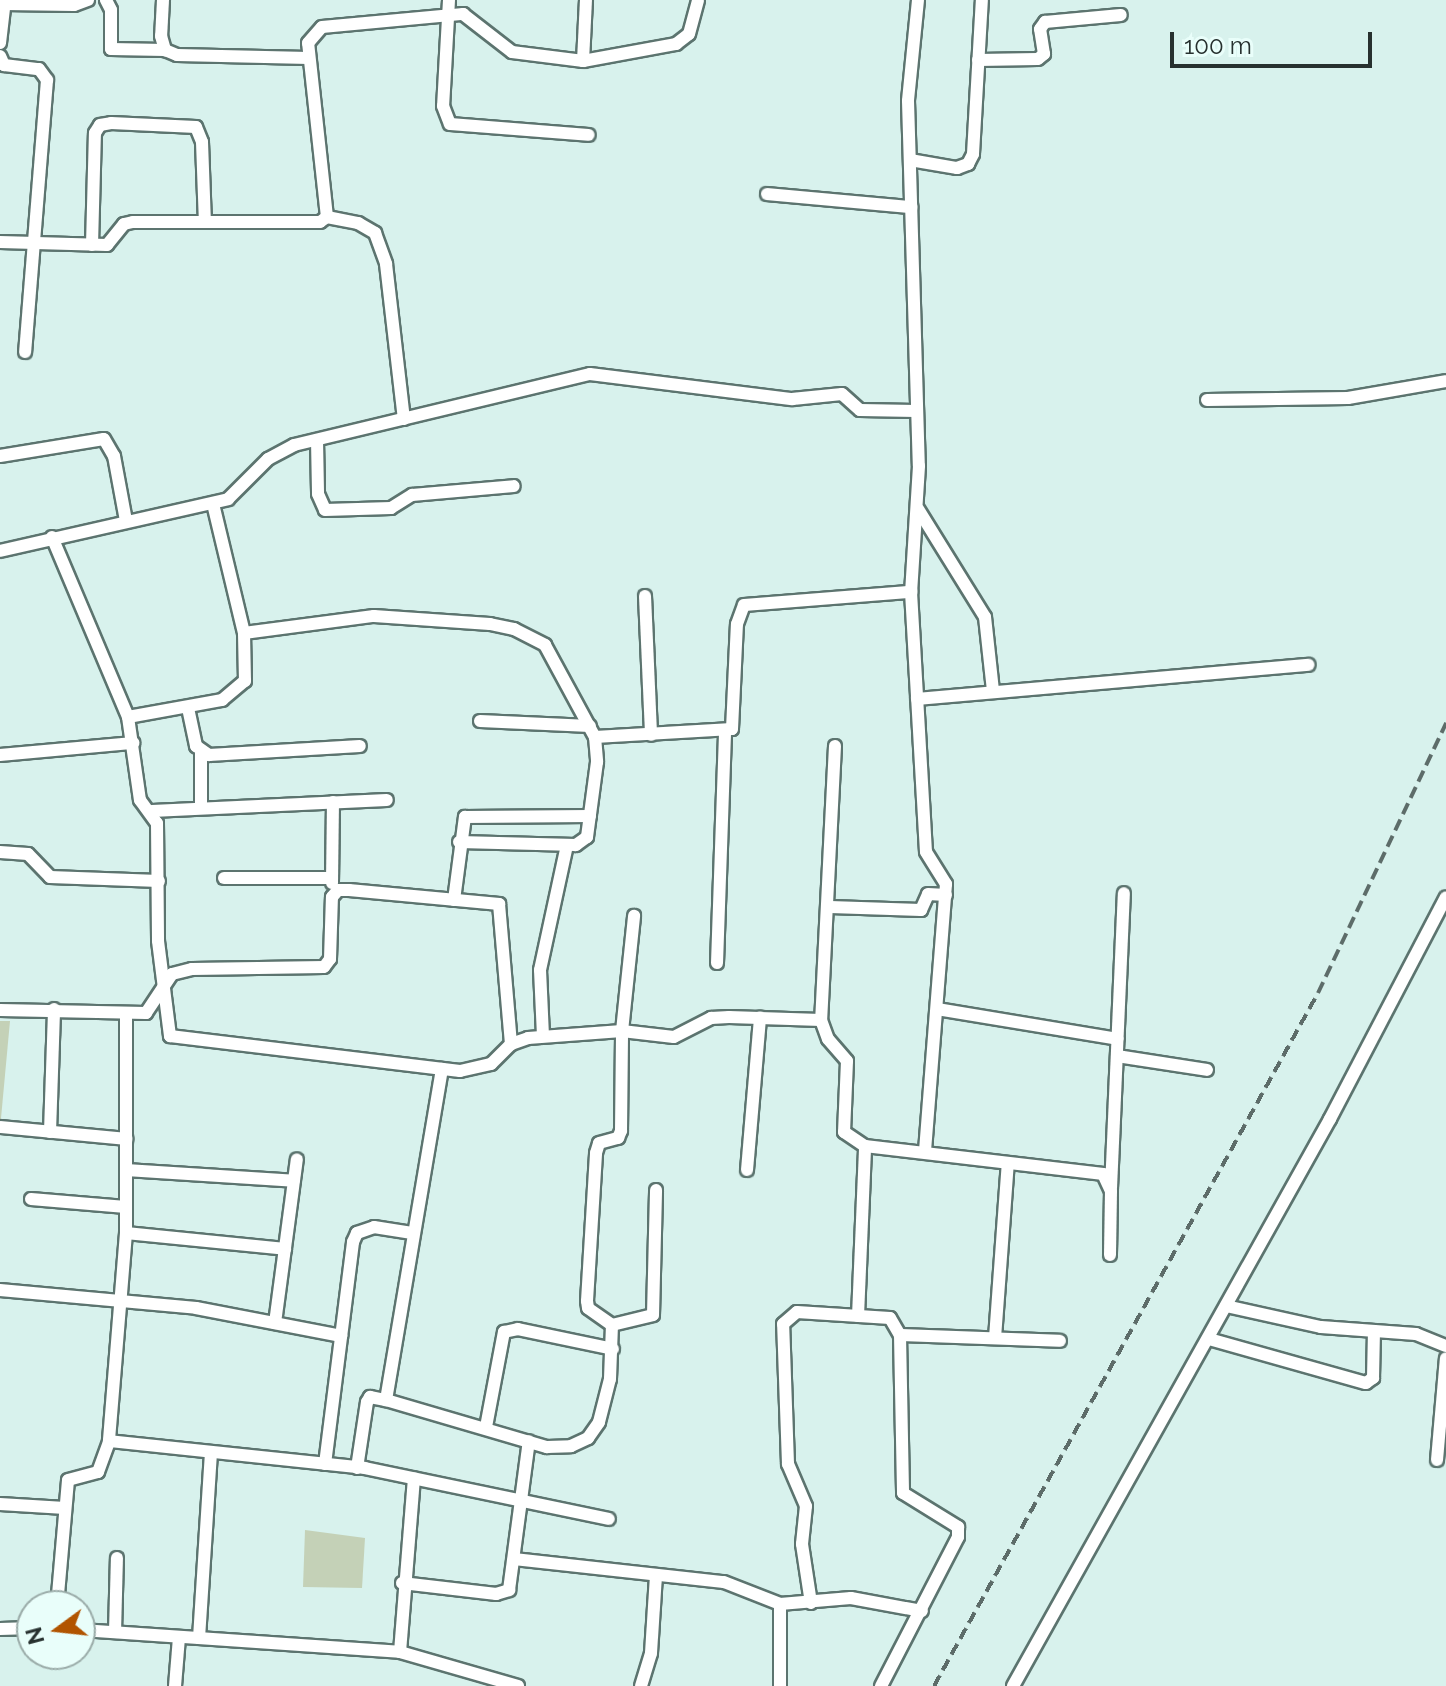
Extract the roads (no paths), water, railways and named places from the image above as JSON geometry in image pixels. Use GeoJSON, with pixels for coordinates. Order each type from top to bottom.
{"type":"FeatureCollection","features":[{"type":"Feature","properties":{"kind":"street"},"geometry":{"type":"LineString","coordinates":[[0,43],[4,2],[74,5],[88,0]]}},
{"type":"Feature","properties":{"kind":"street"},"geometry":{"type":"LineString","coordinates":[[106,0],[111,10],[111,49],[165,50],[177,55],[309,58]]}},
{"type":"Feature","properties":{"kind":"street"},"geometry":{"type":"LineString","coordinates":[[163,0],[161,36],[165,50]]}},
{"type":"Feature","properties":{"kind":"street"},"geometry":{"type":"LineString","coordinates":[[449,0],[445,15],[443,106],[450,124],[589,135]]}},
{"type":"Feature","properties":{"kind":"street"},"geometry":{"type":"LineString","coordinates":[[583,61],[586,0]]}},
{"type":"Feature","properties":{"kind":"street"},"geometry":{"type":"LineString","coordinates":[[327,217],[309,58],[312,33],[322,27],[463,14],[477,21],[493,42],[512,52],[583,61],[676,44],[689,34],[698,0]]}},
{"type":"Feature","properties":{"kind":"street"},"geometry":{"type":"LineString","coordinates":[[918,0],[909,82],[918,509],[911,592],[926,852],[929,864],[942,875],[946,895],[925,1152]]}},
{"type":"Feature","properties":{"kind":"street"},"geometry":{"type":"LineString","coordinates":[[910,160],[957,168],[968,164],[982,0]]}},
{"type":"Feature","properties":{"kind":"street"},"geometry":{"type":"LineString","coordinates":[[978,60],[1038,59],[1044,54],[1040,29],[1045,22],[1121,15]]}},
{"type":"Feature","properties":{"kind":"street"},"geometry":{"type":"LineString","coordinates":[[0,56],[4,65],[39,69],[47,80],[25,352]]}},
{"type":"Feature","properties":{"kind":"street"},"geometry":{"type":"LineString","coordinates":[[92,245],[95,133],[100,125],[196,127],[202,142],[205,222]]}},
{"type":"Feature","properties":{"kind":"street"},"geometry":{"type":"LineString","coordinates":[[767,194],[911,207]]}},
{"type":"Feature","properties":{"kind":"street"},"geometry":{"type":"LineString","coordinates":[[0,242],[107,245],[124,224],[133,222],[320,222],[327,217]]}},
{"type":"Feature","properties":{"kind":"street"},"geometry":{"type":"LineString","coordinates":[[327,217],[375,233],[386,264],[404,419]]}},
{"type":"Feature","properties":{"kind":"street"},"geometry":{"type":"LineString","coordinates":[[0,551],[52,537],[213,504],[242,490],[279,451],[590,374],[792,399],[842,394],[860,410],[916,411]]}},
{"type":"Feature","properties":{"kind":"street"},"geometry":{"type":"LineString","coordinates":[[1207,400],[1348,398],[1446,381]]}},
{"type":"Feature","properties":{"kind":"street"},"geometry":{"type":"LineString","coordinates":[[0,456],[104,439],[114,456],[126,521]]}},
{"type":"Feature","properties":{"kind":"street"},"geometry":{"type":"LineString","coordinates":[[317,440],[318,494],[325,510],[391,508],[412,495],[514,486]]}},
{"type":"Feature","properties":{"kind":"street"},"geometry":{"type":"LineString","coordinates":[[128,717],[188,708],[237,692],[245,681],[244,633],[213,504]]}},
{"type":"Feature","properties":{"kind":"street"},"geometry":{"type":"LineString","coordinates":[[918,509],[985,617],[993,691]]}},
{"type":"Feature","properties":{"kind":"street"},"geometry":{"type":"LineString","coordinates":[[52,537],[128,717],[140,800],[152,811],[157,823],[166,1026],[179,1040],[442,1069],[476,1070],[511,1044],[543,1036],[622,1031],[674,1037],[711,1018],[821,1020]]}},
{"type":"Feature","properties":{"kind":"street"},"geometry":{"type":"LineString","coordinates":[[717,963],[725,732],[735,718],[737,624],[744,605],[911,592]]}},
{"type":"Feature","properties":{"kind":"street"},"geometry":{"type":"LineString","coordinates":[[645,596],[651,735]]}},
{"type":"Feature","properties":{"kind":"street"},"geometry":{"type":"LineString","coordinates":[[244,633],[374,616],[514,629],[550,651],[592,732],[590,816],[583,843],[459,842]]}},
{"type":"Feature","properties":{"kind":"street"},"geometry":{"type":"LineString","coordinates":[[917,699],[1309,665]]}},
{"type":"Feature","properties":{"kind":"street"},"geometry":{"type":"LineString","coordinates":[[188,708],[201,753],[201,807]]}},
{"type":"Feature","properties":{"kind":"street"},"geometry":{"type":"LineString","coordinates":[[480,721],[651,735],[725,732]]}},
{"type":"Feature","properties":{"kind":"street"},"geometry":{"type":"LineString","coordinates":[[0,755],[133,743]]}},
{"type":"Feature","properties":{"kind":"street"},"geometry":{"type":"LineString","coordinates":[[201,753],[360,746]]}},
{"type":"Feature","properties":{"kind":"street"},"geometry":{"type":"LineString","coordinates":[[835,746],[830,907],[821,1020],[828,1039],[847,1061],[844,1132],[865,1146],[1094,1172],[1108,1179],[1111,1191]]}},
{"type":"Feature","properties":{"kind":"street"},"geometry":{"type":"LineString","coordinates":[[152,811],[387,800]]}},
{"type":"Feature","properties":{"kind":"street"},"geometry":{"type":"LineString","coordinates":[[0,1010],[54,1009],[126,1014],[155,1007],[162,985],[172,974],[192,969],[324,967],[330,959],[333,802]]}},
{"type":"Feature","properties":{"kind":"street"},"geometry":{"type":"LineString","coordinates":[[454,900],[461,824],[471,815],[590,816]]}},
{"type":"Feature","properties":{"kind":"street"},"geometry":{"type":"LineString","coordinates":[[543,1036],[540,970],[567,845]]}},
{"type":"Feature","properties":{"kind":"street"},"geometry":{"type":"LineString","coordinates":[[0,852],[28,854],[50,877],[159,881]]}},
{"type":"Feature","properties":{"kind":"street"},"geometry":{"type":"LineString","coordinates":[[224,878],[332,878]]}},
{"type":"Feature","properties":{"kind":"street"},"geometry":{"type":"LineString","coordinates":[[332,897],[338,890],[349,890],[499,904],[511,1044]]}},
{"type":"Feature","properties":{"kind":"street"},"geometry":{"type":"LineString","coordinates":[[1110,1255],[1124,893]]}},
{"type":"Feature","properties":{"kind":"street"},"geometry":{"type":"LineString","coordinates":[[830,907],[921,910],[928,894],[946,895]]}},
{"type":"Feature","properties":{"kind":"street"},"geometry":{"type":"LineString","coordinates":[[1013,1686],[1209,1339],[1446,897]]}},
{"type":"Feature","properties":{"kind":"street"},"geometry":{"type":"LineString","coordinates":[[634,916],[622,1031],[621,1131],[618,1138],[599,1143],[596,1153],[587,1301],[588,1308],[612,1325],[642,1322],[653,1315],[656,1190]]}},
{"type":"Feature","properties":{"kind":"street"},"geometry":{"type":"LineString","coordinates":[[50,1132],[54,1009]]}},
{"type":"Feature","properties":{"kind":"street"},"geometry":{"type":"LineString","coordinates":[[937,1009],[1118,1039]]}},
{"type":"Feature","properties":{"kind":"street"},"geometry":{"type":"LineString","coordinates":[[58,1590],[68,1480],[98,1472],[109,1441],[106,1427],[124,1301],[126,1014]]}},
{"type":"Feature","properties":{"kind":"street"},"geometry":{"type":"LineString","coordinates":[[747,1170],[760,1018]]}},
{"type":"Feature","properties":{"kind":"street"},"geometry":{"type":"LineString","coordinates":[[1117,1056],[1207,1070]]}},
{"type":"Feature","properties":{"kind":"street"},"geometry":{"type":"LineString","coordinates":[[386,1400],[411,1233],[442,1069]]}},
{"type":"Feature","properties":{"kind":"street"},"geometry":{"type":"LineString","coordinates":[[0,1127],[126,1139]]}},
{"type":"Feature","properties":{"kind":"street"},"geometry":{"type":"LineString","coordinates":[[858,1316],[865,1146]]}},
{"type":"Feature","properties":{"kind":"street"},"geometry":{"type":"LineString","coordinates":[[275,1323],[297,1159]]}},
{"type":"Feature","properties":{"kind":"street"},"geometry":{"type":"LineString","coordinates":[[995,1338],[1008,1163]]}},
{"type":"Feature","properties":{"kind":"street"},"geometry":{"type":"LineString","coordinates":[[126,1170],[294,1181]]}},
{"type":"Feature","properties":{"kind":"street"},"geometry":{"type":"LineString","coordinates":[[31,1199],[126,1207]]}},
{"type":"Feature","properties":{"kind":"street"},"geometry":{"type":"LineString","coordinates":[[325,1464],[357,1233],[374,1227],[411,1233]]}},
{"type":"Feature","properties":{"kind":"street"},"geometry":{"type":"LineString","coordinates":[[126,1233],[285,1249]]}},
{"type":"Feature","properties":{"kind":"street"},"geometry":{"type":"LineString","coordinates":[[0,1290],[124,1301],[341,1336]]}},
{"type":"Feature","properties":{"kind":"street"},"geometry":{"type":"LineString","coordinates":[[1226,1306],[1321,1327],[1416,1334],[1446,1346]]}},
{"type":"Feature","properties":{"kind":"street"},"geometry":{"type":"LineString","coordinates":[[811,1603],[802,1544],[806,1506],[788,1464],[783,1324],[797,1312],[890,1318],[900,1335],[903,1493],[958,1527],[922,1611],[881,1686]]}},
{"type":"Feature","properties":{"kind":"street"},"geometry":{"type":"LineString","coordinates":[[357,1468],[370,1397],[529,1441],[571,1446],[588,1438],[605,1403],[613,1349],[612,1325]]}},
{"type":"Feature","properties":{"kind":"street"},"geometry":{"type":"LineString","coordinates":[[486,1427],[504,1332],[518,1329],[613,1349]]}},
{"type":"Feature","properties":{"kind":"street"},"geometry":{"type":"LineString","coordinates":[[1209,1339],[1366,1383],[1373,1378],[1374,1331]]}},
{"type":"Feature","properties":{"kind":"street"},"geometry":{"type":"LineString","coordinates":[[900,1335],[1060,1341]]}},
{"type":"Feature","properties":{"kind":"street"},"geometry":{"type":"LineString","coordinates":[[1437,1460],[1446,1358]]}},
{"type":"Feature","properties":{"kind":"street"},"geometry":{"type":"LineString","coordinates":[[109,1441],[357,1468],[609,1519]]}},
{"type":"Feature","properties":{"kind":"street"},"geometry":{"type":"LineString","coordinates":[[402,1583],[504,1593],[512,1584],[529,1441]]}},
{"type":"Feature","properties":{"kind":"street"},"geometry":{"type":"LineString","coordinates":[[199,1638],[211,1454]]}},
{"type":"Feature","properties":{"kind":"street"},"geometry":{"type":"LineString","coordinates":[[400,1652],[402,1583],[414,1479]]}},
{"type":"Feature","properties":{"kind":"street"},"geometry":{"type":"LineString","coordinates":[[0,1504],[65,1508]]}},
{"type":"Feature","properties":{"kind":"street"},"geometry":{"type":"LineString","coordinates":[[115,1632],[112,1587],[117,1558]]}},
{"type":"Feature","properties":{"kind":"street"},"geometry":{"type":"LineString","coordinates":[[514,1559],[740,1586],[780,1604],[863,1598],[922,1611]]}},
{"type":"Feature","properties":{"kind":"street"},"geometry":{"type":"LineString","coordinates":[[641,1686],[651,1653],[656,1575]]}},
{"type":"Feature","properties":{"kind":"street"},"geometry":{"type":"LineString","coordinates":[[780,1604],[780,1686]]}},
{"type":"Feature","properties":{"kind":"street"},"geometry":{"type":"LineString","coordinates":[[96,1631],[400,1652],[518,1686]]}},
{"type":"Feature","properties":{"kind":"street"},"geometry":{"type":"LineString","coordinates":[[175,1686],[179,1637]]}},
{"type":"Feature","properties":{"kind":"railway"},"geometry":{"type":"LineString","coordinates":[[934,1686],[1318,993],[1446,723]]}}]}
